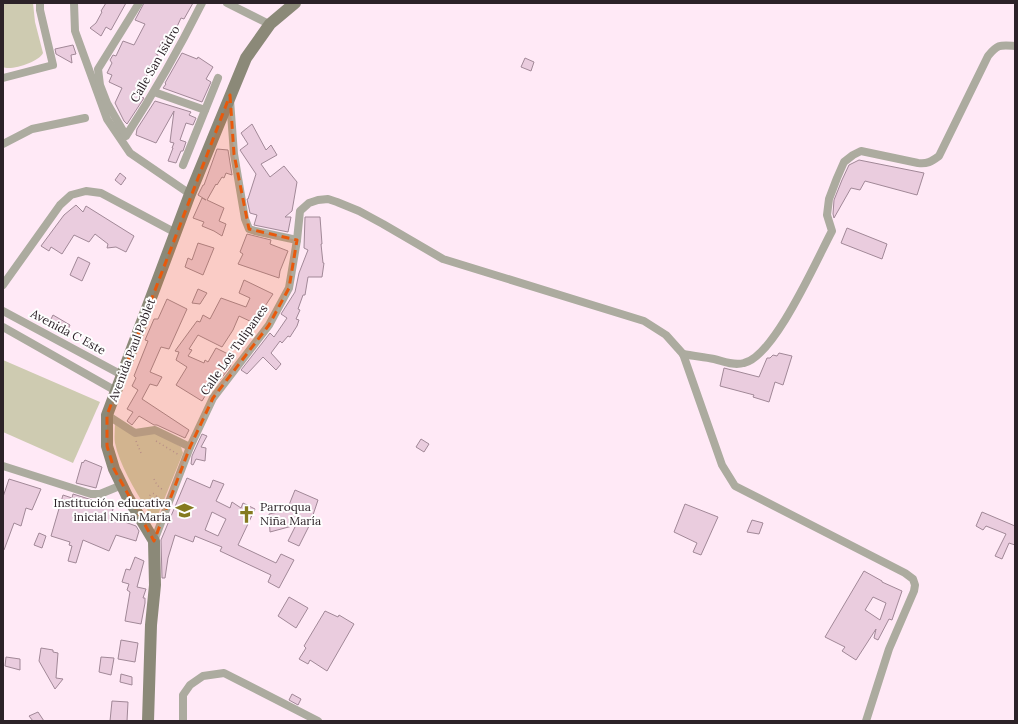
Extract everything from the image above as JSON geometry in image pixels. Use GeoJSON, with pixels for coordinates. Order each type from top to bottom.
{"type":"FeatureCollection","features":[{"type":"Feature","properties":{"kind":"main road","name":"Avenida Paul Poblet"},"geometry":{"type":"LineString","coordinates":[[148,721],[151,625],[155,585],[154,541],[114,468],[107,446],[107,415],[190,194],[246,58],[270,24],[295,3]]}},
{"type":"Feature","properties":{"kind":"street"},"geometry":{"type":"LineString","coordinates":[[3,78],[53,65],[40,10],[40,3]]}},
{"type":"Feature","properties":{"kind":"street"},"geometry":{"type":"LineString","coordinates":[[74,3],[75,31],[107,119],[130,153],[190,194]]}},
{"type":"Feature","properties":{"kind":"street","name":"Calle San Isidro"},"geometry":{"type":"LineString","coordinates":[[139,3],[98,69],[100,85],[107,103],[126,136],[154,92],[202,3]]}},
{"type":"Feature","properties":{"kind":"street"},"geometry":{"type":"LineString","coordinates":[[227,3],[270,24]]}},
{"type":"Feature","properties":{"kind":"street"},"geometry":{"type":"LineString","coordinates":[[866,721],[889,649],[914,592],[915,585],[913,579],[905,573],[735,486],[722,465],[683,354],[734,364],[744,363],[756,358],[765,349],[788,315],[832,231],[827,215],[830,199],[844,162],[861,151],[918,163],[926,164],[932,162],[939,156],[988,56],[995,48],[1002,45],[1015,46]]}},
{"type":"Feature","properties":{"kind":"street"},"geometry":{"type":"LineString","coordinates":[[183,166],[218,78]]}},
{"type":"Feature","properties":{"kind":"street"},"geometry":{"type":"LineString","coordinates":[[154,92],[205,110]]}},
{"type":"Feature","properties":{"kind":"street"},"geometry":{"type":"LineString","coordinates":[[230,96],[234,154],[245,219],[249,229],[298,240]]}},
{"type":"Feature","properties":{"kind":"street"},"geometry":{"type":"LineString","coordinates":[[3,144],[32,129],[85,118]]}},
{"type":"Feature","properties":{"kind":"street"},"geometry":{"type":"LineString","coordinates":[[3,285],[60,205],[71,194],[86,191],[101,193],[176,233]]}},
{"type":"Feature","properties":{"kind":"street","name":"Calle Los Tulipanes"},"geometry":{"type":"LineString","coordinates":[[154,541],[190,447],[213,398],[269,325],[288,288],[298,240],[300,211],[309,203],[328,199],[359,211],[443,259],[644,321],[666,335],[683,354]]}},
{"type":"Feature","properties":{"kind":"street","name":"Avenida C Este"},"geometry":{"type":"LineString","coordinates":[[3,310],[122,375]]}},
{"type":"Feature","properties":{"kind":"street"},"geometry":{"type":"LineString","coordinates":[[3,326],[116,391]]}},
{"type":"Feature","properties":{"kind":"street"},"geometry":{"type":"LineString","coordinates":[[107,415],[135,433],[155,430],[190,447]]}},
{"type":"Feature","properties":{"kind":"street"},"geometry":{"type":"LineString","coordinates":[[3,466],[91,494],[100,494],[122,485]]}},
{"type":"Feature","properties":{"kind":"street"},"geometry":{"type":"LineString","coordinates":[[184,721],[183,695],[190,685],[203,676],[224,673],[318,721]]}},
{"type":"Feature","properties":{"kind":"path"},"geometry":{"type":"LineString","coordinates":[[134,436],[141,453]]}},
{"type":"Feature","properties":{"kind":"path"},"geometry":{"type":"LineString","coordinates":[[154,440],[181,456],[182,453]]}},
{"type":"Feature","properties":{"kind":"path"},"geometry":{"type":"LineString","coordinates":[[154,479],[159,488],[166,492]]}},
{"type":"Feature","properties":{"kind":"path"},"geometry":{"type":"LineString","coordinates":[[153,500],[155,506],[159,509]]}},
{"type":"Feature","properties":{"kind":"highlighted area"},"geometry":{"type":"Polygon","coordinates":[[[230,95],[234,154],[249,229],[297,240],[289,288],[269,325],[213,398],[190,447],[154,541],[114,469],[107,446],[107,415],[230,95]]]}},
{"type":"Feature","properties":{"kind":"shaded area"},"geometry":{"type":"Polygon","coordinates":[[[3,3],[33,3],[35,22],[43,53],[36,60],[18,67],[3,67],[3,3]]]}},
{"type":"Feature","properties":{"kind":"shaded area"},"geometry":{"type":"Polygon","coordinates":[[[3,360],[100,402],[73,463],[3,432],[3,360]]]}},
{"type":"Feature","properties":{"kind":"shaded area"},"geometry":{"type":"Polygon","coordinates":[[[115,424],[134,435],[155,431],[181,447],[183,453],[155,522],[121,463],[115,443],[115,424]]]}},
{"type":"Feature","properties":{"kind":"building"},"geometry":{"type":"Polygon","coordinates":[[[106,3],[126,3],[111,30],[106,27],[101,36],[90,28],[96,23],[106,3]]]}},
{"type":"Feature","properties":{"kind":"building"},"geometry":{"type":"Polygon","coordinates":[[[144,3],[193,3],[184,19],[181,18],[169,44],[162,42],[156,54],[158,55],[154,64],[151,63],[140,96],[144,98],[127,124],[115,103],[122,88],[109,82],[112,75],[107,73],[112,63],[110,60],[113,55],[116,56],[123,41],[134,45],[145,24],[135,20],[144,3]]]}},
{"type":"Feature","properties":{"kind":"building"},"geometry":{"type":"Polygon","coordinates":[[[73,45],[76,54],[71,55],[72,63],[56,54],[55,49],[73,45]]]}},
{"type":"Feature","properties":{"kind":"building"},"geometry":{"type":"Polygon","coordinates":[[[182,53],[197,59],[198,57],[213,67],[206,79],[211,82],[202,102],[163,88],[182,53]]]}},
{"type":"Feature","properties":{"kind":"building"},"geometry":{"type":"Polygon","coordinates":[[[525,58],[534,62],[531,71],[521,67],[525,58]]]}},
{"type":"Feature","properties":{"kind":"building"},"geometry":{"type":"Polygon","coordinates":[[[155,101],[191,112],[189,115],[196,118],[193,125],[186,123],[180,140],[186,142],[176,163],[168,161],[174,143],[170,142],[174,111],[156,143],[136,135],[137,129],[155,101]]]}},
{"type":"Feature","properties":{"kind":"building"},"geometry":{"type":"Polygon","coordinates":[[[252,124],[266,150],[271,145],[277,155],[261,164],[270,177],[284,166],[297,182],[292,211],[285,217],[291,217],[288,232],[254,225],[257,215],[250,213],[247,199],[256,174],[240,150],[248,144],[241,133],[252,124]]]}},
{"type":"Feature","properties":{"kind":"building"},"geometry":{"type":"Polygon","coordinates":[[[217,149],[228,150],[232,175],[226,173],[224,178],[222,177],[217,185],[216,184],[207,200],[224,208],[219,221],[226,224],[222,236],[202,226],[204,222],[193,218],[202,198],[206,200],[198,195],[204,185],[217,149]]]}},
{"type":"Feature","properties":{"kind":"building"},"geometry":{"type":"Polygon","coordinates":[[[859,160],[924,173],[917,195],[865,181],[860,190],[851,188],[834,218],[834,200],[842,180],[849,165],[859,160]]]}},
{"type":"Feature","properties":{"kind":"building"},"geometry":{"type":"Polygon","coordinates":[[[120,173],[126,178],[121,185],[115,180],[120,173]]]}},
{"type":"Feature","properties":{"kind":"building"},"geometry":{"type":"Polygon","coordinates":[[[76,205],[83,212],[86,206],[134,236],[126,252],[116,247],[107,248],[108,244],[95,234],[89,242],[74,235],[62,254],[51,247],[49,251],[41,246],[64,215],[76,205]]]}},
{"type":"Feature","properties":{"kind":"building"},"geometry":{"type":"Polygon","coordinates":[[[305,217],[320,217],[321,244],[324,263],[322,277],[308,277],[305,295],[303,295],[298,309],[300,310],[296,319],[299,320],[297,326],[290,337],[288,336],[282,343],[280,341],[271,353],[281,364],[276,370],[263,357],[247,374],[241,370],[270,333],[274,337],[287,318],[281,314],[295,292],[299,273],[308,250],[304,248],[305,217]]]}},
{"type":"Feature","properties":{"kind":"building"},"geometry":{"type":"Polygon","coordinates":[[[847,228],[887,244],[882,259],[841,243],[847,228]]]}},
{"type":"Feature","properties":{"kind":"building"},"geometry":{"type":"Polygon","coordinates":[[[247,234],[271,240],[270,244],[288,251],[280,271],[279,278],[238,264],[243,254],[240,252],[247,234]]]}},
{"type":"Feature","properties":{"kind":"building"},"geometry":{"type":"Polygon","coordinates":[[[198,243],[214,248],[203,275],[185,267],[188,258],[192,260],[198,243]]]}},
{"type":"Feature","properties":{"kind":"building"},"geometry":{"type":"Polygon","coordinates":[[[78,257],[90,263],[82,281],[70,275],[78,257]]]}},
{"type":"Feature","properties":{"kind":"building"},"geometry":{"type":"Polygon","coordinates":[[[244,280],[273,294],[254,323],[239,316],[233,330],[222,347],[198,335],[189,349],[192,350],[188,356],[204,363],[205,360],[208,362],[216,348],[234,357],[230,367],[216,385],[213,383],[202,401],[176,385],[187,367],[176,360],[179,352],[175,351],[197,321],[200,322],[203,315],[210,319],[221,298],[246,307],[250,298],[239,293],[244,280]]]}},
{"type":"Feature","properties":{"kind":"building"},"geometry":{"type":"Polygon","coordinates":[[[198,289],[207,293],[200,304],[192,303],[198,289]]]}},
{"type":"Feature","properties":{"kind":"building"},"geometry":{"type":"Polygon","coordinates":[[[167,299],[187,309],[169,349],[161,347],[150,372],[162,377],[157,386],[150,384],[142,399],[189,430],[185,438],[154,425],[139,416],[132,425],[127,421],[133,412],[127,409],[138,390],[132,386],[136,378],[134,376],[148,341],[145,340],[154,319],[158,319],[167,299]]]}},
{"type":"Feature","properties":{"kind":"building"},"geometry":{"type":"Polygon","coordinates":[[[53,315],[70,325],[67,332],[49,323],[53,315]]]}},
{"type":"Feature","properties":{"kind":"building"},"geometry":{"type":"Polygon","coordinates":[[[779,353],[792,356],[783,385],[775,382],[769,402],[753,397],[754,395],[720,386],[724,368],[759,377],[767,358],[770,358],[773,355],[777,356],[779,353]]]}},
{"type":"Feature","properties":{"kind":"building"},"geometry":{"type":"Polygon","coordinates":[[[202,434],[207,436],[201,447],[206,448],[205,461],[196,459],[193,465],[191,464],[192,456],[202,434]]]}},
{"type":"Feature","properties":{"kind":"building"},"geometry":{"type":"Polygon","coordinates":[[[421,439],[429,444],[424,452],[416,447],[421,439]]]}},
{"type":"Feature","properties":{"kind":"building"},"geometry":{"type":"Polygon","coordinates":[[[85,460],[102,467],[96,488],[76,483],[82,462],[83,463],[85,460]]]}},
{"type":"Feature","properties":{"kind":"building"},"geometry":{"type":"Polygon","coordinates":[[[187,478],[210,488],[213,480],[224,484],[216,501],[230,508],[232,502],[241,508],[243,503],[255,509],[238,545],[276,563],[281,554],[294,560],[279,588],[268,582],[271,575],[220,551],[222,547],[195,536],[193,542],[175,535],[168,558],[165,578],[162,578],[161,540],[187,478]],[[212,512],[205,530],[218,536],[226,519],[212,512]]]}},
{"type":"Feature","properties":{"kind":"building"},"geometry":{"type":"Polygon","coordinates":[[[9,479],[41,489],[32,510],[26,508],[21,526],[14,523],[3,550],[3,497],[9,479]]]}},
{"type":"Feature","properties":{"kind":"building"},"geometry":{"type":"Polygon","coordinates":[[[295,490],[318,500],[313,518],[299,546],[288,541],[296,525],[270,532],[269,514],[287,510],[295,490]]]}},
{"type":"Feature","properties":{"kind":"building"},"geometry":{"type":"Polygon","coordinates":[[[73,494],[92,500],[91,503],[113,509],[111,517],[136,526],[139,531],[136,541],[116,535],[109,551],[83,540],[76,563],[68,561],[72,546],[69,545],[70,542],[51,536],[63,495],[72,498],[73,494]]]}},
{"type":"Feature","properties":{"kind":"building"},"geometry":{"type":"Polygon","coordinates":[[[685,504],[718,517],[701,555],[693,552],[697,543],[674,532],[685,504]]]}},
{"type":"Feature","properties":{"kind":"building"},"geometry":{"type":"Polygon","coordinates":[[[982,512],[1015,526],[1015,545],[1009,543],[1002,559],[995,556],[1006,534],[986,526],[983,530],[976,526],[982,512]]]}},
{"type":"Feature","properties":{"kind":"building"},"geometry":{"type":"Polygon","coordinates":[[[752,520],[763,523],[759,534],[747,532],[752,520]]]}},
{"type":"Feature","properties":{"kind":"building"},"geometry":{"type":"Polygon","coordinates":[[[39,533],[46,536],[42,548],[34,545],[39,533]]]}},
{"type":"Feature","properties":{"kind":"building"},"geometry":{"type":"Polygon","coordinates":[[[135,557],[144,561],[137,587],[146,589],[143,598],[145,598],[145,603],[141,624],[125,621],[130,592],[127,590],[129,584],[122,582],[126,569],[130,570],[135,557]]]}},
{"type":"Feature","properties":{"kind":"building"},"geometry":{"type":"Polygon","coordinates":[[[864,571],[882,582],[902,591],[892,620],[889,619],[878,640],[874,638],[876,629],[856,660],[842,651],[845,647],[825,637],[864,571]],[[873,597],[865,610],[880,620],[886,603],[873,597]]]}},
{"type":"Feature","properties":{"kind":"building"},"geometry":{"type":"Polygon","coordinates":[[[289,597],[308,608],[296,628],[278,616],[289,597]]]}},
{"type":"Feature","properties":{"kind":"building"},"geometry":{"type":"Polygon","coordinates":[[[325,611],[338,617],[339,615],[354,624],[327,671],[310,660],[308,664],[299,659],[306,648],[304,646],[325,611]]]}},
{"type":"Feature","properties":{"kind":"building"},"geometry":{"type":"Polygon","coordinates":[[[121,640],[138,643],[135,662],[118,659],[121,640]]]}},
{"type":"Feature","properties":{"kind":"building"},"geometry":{"type":"Polygon","coordinates":[[[41,648],[53,650],[53,652],[58,653],[56,678],[63,679],[55,689],[39,661],[41,648]]]}},
{"type":"Feature","properties":{"kind":"building"},"geometry":{"type":"Polygon","coordinates":[[[6,657],[20,659],[20,670],[5,666],[6,657]]]}},
{"type":"Feature","properties":{"kind":"building"},"geometry":{"type":"Polygon","coordinates":[[[101,657],[114,658],[111,675],[99,672],[101,657]]]}},
{"type":"Feature","properties":{"kind":"building"},"geometry":{"type":"Polygon","coordinates":[[[121,674],[132,677],[132,685],[120,682],[121,674]]]}},
{"type":"Feature","properties":{"kind":"building"},"geometry":{"type":"Polygon","coordinates":[[[292,694],[301,699],[298,705],[289,700],[292,694]]]}},
{"type":"Feature","properties":{"kind":"building"},"geometry":{"type":"Polygon","coordinates":[[[112,701],[128,702],[127,721],[110,721],[112,701]]]}},
{"type":"Feature","properties":{"kind":"building"},"geometry":{"type":"Polygon","coordinates":[[[38,712],[44,721],[33,721],[29,716],[38,712]]]}},
{"type":"Feature","properties":{"kind":"place","name":"Institución educativa inicial Niña Maria"},"geometry":{"type":"Point","coordinates":[184,510]}},
{"type":"Feature","properties":{"kind":"place","name":"Parroqua Niña María"},"geometry":{"type":"Point","coordinates":[247,514]}}]}
